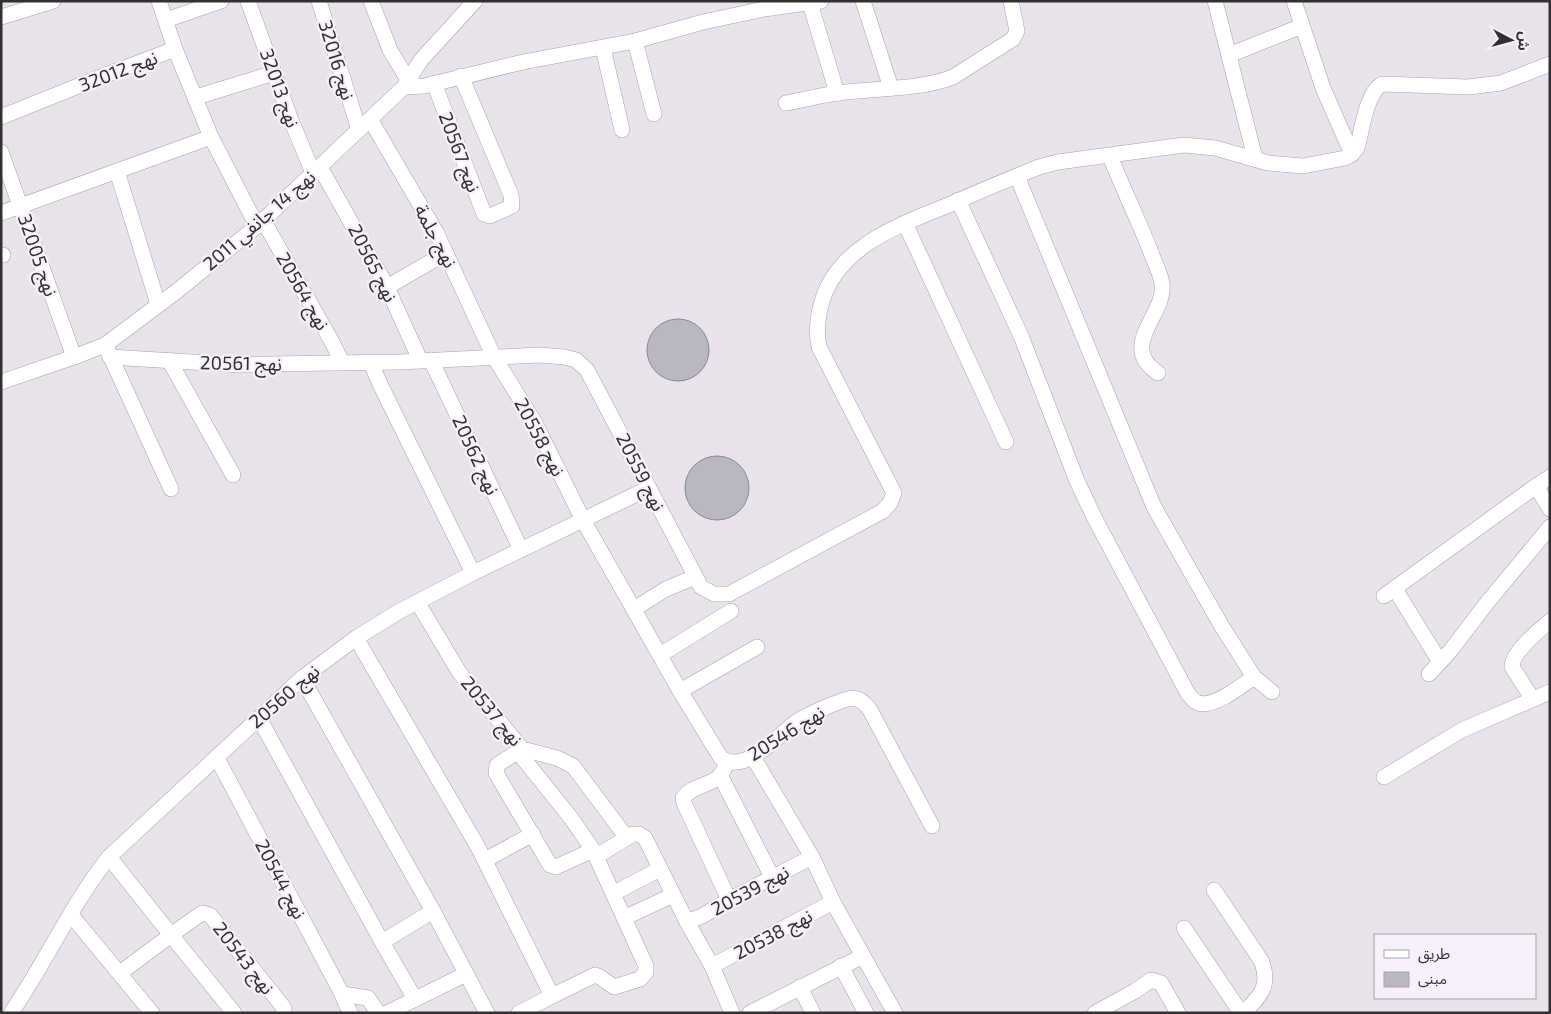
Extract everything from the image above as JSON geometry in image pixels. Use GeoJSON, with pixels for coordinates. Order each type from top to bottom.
{"type":"FeatureCollection","features":[{"type":"Feature","properties":{"kind":"street"},"geometry":{"type":"LineString","coordinates":[[1,17],[53,1]]}},
{"type":"Feature","properties":{"kind":"street"},"geometry":{"type":"LineString","coordinates":[[159,1],[175,49]]}},
{"type":"Feature","properties":{"kind":"street"},"geometry":{"type":"LineString","coordinates":[[166,20],[221,1]]}},
{"type":"Feature","properties":{"kind":"street","name":"نهج 32013"},"geometry":{"type":"LineString","coordinates":[[248,1],[274,74],[317,170]]}},
{"type":"Feature","properties":{"kind":"street","name":"نهج 32016"},"geometry":{"type":"LineString","coordinates":[[319,1],[362,122]]}},
{"type":"Feature","properties":{"kind":"street"},"geometry":{"type":"LineString","coordinates":[[371,1],[390,50],[406,83],[414,87],[523,62],[603,48],[712,20],[764,9],[813,2],[837,93]]}},
{"type":"Feature","properties":{"kind":"street","name":"نهج 14 جانفي 2011"},"geometry":{"type":"LineString","coordinates":[[1,382],[74,357],[108,351],[158,304],[260,223],[317,170],[362,122],[406,83],[421,60],[475,1]]}},
{"type":"Feature","properties":{"kind":"street"},"geometry":{"type":"LineString","coordinates":[[863,1],[891,88]]}},
{"type":"Feature","properties":{"kind":"street"},"geometry":{"type":"LineString","coordinates":[[786,103],[837,93],[891,88],[953,77],[1010,42],[1016,35],[1017,30],[1011,1]]}},
{"type":"Feature","properties":{"kind":"street"},"geometry":{"type":"LineString","coordinates":[[1215,1],[1255,158]]}},
{"type":"Feature","properties":{"kind":"street"},"geometry":{"type":"LineString","coordinates":[[1294,1],[1323,88],[1352,154]]}},
{"type":"Feature","properties":{"kind":"street"},"geometry":{"type":"LineString","coordinates":[[1229,55],[1302,26]]}},
{"type":"Feature","properties":{"kind":"street"},"geometry":{"type":"LineString","coordinates":[[634,41],[654,114]]}},
{"type":"Feature","properties":{"kind":"street"},"geometry":{"type":"LineString","coordinates":[[603,48],[622,130]]}},
{"type":"Feature","properties":{"kind":"street","name":"نهج 32012"},"geometry":{"type":"LineString","coordinates":[[1,118],[175,49],[211,137]]}},
{"type":"Feature","properties":{"kind":"street"},"geometry":{"type":"LineString","coordinates":[[634,609],[666,589],[698,582],[714,594],[729,594],[883,510],[890,503],[894,493],[890,483],[819,347],[816,335],[818,316],[824,292],[844,263],[862,246],[905,223],[958,200],[1039,167],[1058,162],[1184,145],[1215,148],[1268,163],[1303,166],[1345,158],[1357,148],[1371,96],[1376,87],[1382,84],[1468,88],[1501,83],[1550,64]]}},
{"type":"Feature","properties":{"kind":"street"},"geometry":{"type":"LineString","coordinates":[[196,97],[274,74]]}},
{"type":"Feature","properties":{"kind":"street","name":"نهج 20567"},"geometry":{"type":"LineString","coordinates":[[434,83],[484,214],[490,216],[512,206],[511,195],[461,76]]}},
{"type":"Feature","properties":{"kind":"street","name":"نهج جلمة"},"geometry":{"type":"LineString","coordinates":[[362,122],[446,253],[494,357]]}},
{"type":"Feature","properties":{"kind":"street"},"geometry":{"type":"LineString","coordinates":[[1,213],[211,137]]}},
{"type":"Feature","properties":{"kind":"street","name":"نهج 20564"},"geometry":{"type":"LineString","coordinates":[[211,137],[342,362]]}},
{"type":"Feature","properties":{"kind":"street","name":"نهج 32005"},"geometry":{"type":"LineString","coordinates":[[1,152],[74,357]]}},
{"type":"Feature","properties":{"kind":"street"},"geometry":{"type":"LineString","coordinates":[[1110,156],[1120,184],[1144,235],[1162,283],[1160,300],[1147,325],[1142,347],[1144,358],[1150,368],[1158,373]]}},
{"type":"Feature","properties":{"kind":"street","name":"نهج 20565"},"geometry":{"type":"LineString","coordinates":[[317,170],[387,287],[425,360]]}},
{"type":"Feature","properties":{"kind":"street"},"geometry":{"type":"LineString","coordinates":[[117,172],[158,304]]}},
{"type":"Feature","properties":{"kind":"street"},"geometry":{"type":"LineString","coordinates":[[1016,176],[1154,507],[1254,677],[1272,692]]}},
{"type":"Feature","properties":{"kind":"street"},"geometry":{"type":"LineString","coordinates":[[958,200],[1021,336],[1077,480],[1094,517],[1187,692],[1199,704],[1214,702],[1254,677]]}},
{"type":"Feature","properties":{"kind":"street"},"geometry":{"type":"LineString","coordinates":[[905,223],[1006,442]]}},
{"type":"Feature","properties":{"kind":"street"},"geometry":{"type":"LineString","coordinates":[[387,287],[446,253]]}},
{"type":"Feature","properties":{"kind":"street"},"geometry":{"type":"LineString","coordinates":[[108,351],[171,489]]}},
{"type":"Feature","properties":{"kind":"street","name":"نهج 20561"},"geometry":{"type":"LineString","coordinates":[[108,351],[169,360],[240,365],[540,355],[576,360]]}},
{"type":"Feature","properties":{"kind":"street","name":"نهج 20558"},"geometry":{"type":"LineString","coordinates":[[494,357],[535,423],[583,520]]}},
{"type":"Feature","properties":{"kind":"street"},"geometry":{"type":"LineString","coordinates":[[169,360],[233,475]]}},
{"type":"Feature","properties":{"kind":"street","name":"نهج 20562"},"geometry":{"type":"LineString","coordinates":[[425,360],[521,550]]}},
{"type":"Feature","properties":{"kind":"street","name":"نهج 20559"},"geometry":{"type":"LineString","coordinates":[[576,360],[588,370],[698,582]]}},
{"type":"Feature","properties":{"kind":"street"},"geometry":{"type":"LineString","coordinates":[[371,362],[471,570]]}},
{"type":"Feature","properties":{"kind":"street"},"geometry":{"type":"LineString","coordinates":[[1440,662],[1390,592],[1550,477]]}},
{"type":"Feature","properties":{"kind":"street"},"geometry":{"type":"LineString","coordinates":[[1536,486],[1550,508]]}},
{"type":"Feature","properties":{"kind":"street","name":"نهج 20560"},"geometry":{"type":"LineString","coordinates":[[11,1013],[45,961],[91,880],[110,857],[302,678],[356,638],[471,570],[521,550],[649,488]]}},
{"type":"Feature","properties":{"kind":"street","name":"نهج 20546"},"geometry":{"type":"LineString","coordinates":[[583,520],[721,758],[724,769],[734,762],[753,757],[805,716],[847,698],[857,698],[864,702],[870,710],[932,826]]}},
{"type":"Feature","properties":{"kind":"street"},"geometry":{"type":"LineString","coordinates":[[1429,674],[1550,528]]}},
{"type":"Feature","properties":{"kind":"street","name":"نهج 20537"},"geometry":{"type":"LineString","coordinates":[[418,603],[459,672],[520,750],[557,758],[573,766],[627,838]]}},
{"type":"Feature","properties":{"kind":"street"},"geometry":{"type":"LineString","coordinates":[[660,655],[731,611]]}},
{"type":"Feature","properties":{"kind":"street"},"geometry":{"type":"LineString","coordinates":[[1532,698],[1512,668],[1512,662],[1518,653],[1550,621]]}},
{"type":"Feature","properties":{"kind":"street"},"geometry":{"type":"LineString","coordinates":[[356,638],[485,860],[552,996]]}},
{"type":"Feature","properties":{"kind":"street"},"geometry":{"type":"LineString","coordinates":[[680,690],[757,646]]}},
{"type":"Feature","properties":{"kind":"street"},"geometry":{"type":"LineString","coordinates":[[302,678],[487,1013]]}},
{"type":"Feature","properties":{"kind":"street"},"geometry":{"type":"LineString","coordinates":[[1384,777],[1456,733],[1532,698],[1550,692]]}},
{"type":"Feature","properties":{"kind":"street"},"geometry":{"type":"LineString","coordinates":[[259,718],[415,999]]}},
{"type":"Feature","properties":{"kind":"street"},"geometry":{"type":"LineString","coordinates":[[519,1013],[596,975],[614,987],[640,979],[646,972],[646,966],[595,853],[520,750],[497,765],[496,770],[550,865],[554,867],[595,853],[636,834],[645,838],[689,926],[712,966],[732,1013]]}},
{"type":"Feature","properties":{"kind":"street"},"geometry":{"type":"LineString","coordinates":[[753,757],[812,857],[833,902],[895,1013]]}},
{"type":"Feature","properties":{"kind":"street","name":"نهج 20544"},"geometry":{"type":"LineString","coordinates":[[217,758],[345,994],[350,1013]]}},
{"type":"Feature","properties":{"kind":"street"},"geometry":{"type":"LineString","coordinates":[[729,900],[683,798],[724,769],[772,878]]}},
{"type":"Feature","properties":{"kind":"street"},"geometry":{"type":"LineString","coordinates":[[485,860],[533,834]]}},
{"type":"Feature","properties":{"kind":"street"},"geometry":{"type":"LineString","coordinates":[[110,857],[234,1013]]}},
{"type":"Feature","properties":{"kind":"street","name":"نهج 20539"},"geometry":{"type":"LineString","coordinates":[[689,926],[729,900],[812,857]]}},
{"type":"Feature","properties":{"kind":"street"},"geometry":{"type":"LineString","coordinates":[[614,893],[660,869]]}},
{"type":"Feature","properties":{"kind":"street"},"geometry":{"type":"LineString","coordinates":[[1184,928],[1243,1013],[1261,995],[1266,974],[1262,962],[1214,890]]}},
{"type":"Feature","properties":{"kind":"street"},"geometry":{"type":"LineString","coordinates":[[624,918],[673,895]]}},
{"type":"Feature","properties":{"kind":"street","name":"نهج 20538"},"geometry":{"type":"LineString","coordinates":[[712,966],[833,902]]}},
{"type":"Feature","properties":{"kind":"street"},"geometry":{"type":"LineString","coordinates":[[382,942],[432,911]]}},
{"type":"Feature","properties":{"kind":"street","name":"نهج 20543"},"geometry":{"type":"LineString","coordinates":[[171,935],[202,913],[210,915],[283,1011]]}},
{"type":"Feature","properties":{"kind":"street"},"geometry":{"type":"LineString","coordinates":[[70,915],[152,1013]]}},
{"type":"Feature","properties":{"kind":"street"},"geometry":{"type":"LineString","coordinates":[[120,973],[171,935]]}},
{"type":"Feature","properties":{"kind":"street"},"geometry":{"type":"LineString","coordinates":[[751,1012],[863,956]]}},
{"type":"Feature","properties":{"kind":"street"},"geometry":{"type":"LineString","coordinates":[[841,966],[866,1013]]}},
{"type":"Feature","properties":{"kind":"street"},"geometry":{"type":"LineString","coordinates":[[386,1013],[466,974]]}},
{"type":"Feature","properties":{"kind":"street"},"geometry":{"type":"LineString","coordinates":[[1095,1013],[1141,988],[1151,980],[1161,983],[1178,1013]]}},
{"type":"Feature","properties":{"kind":"street"},"geometry":{"type":"LineString","coordinates":[[800,987],[813,1013]]}},
{"type":"Feature","properties":{"kind":"street"},"geometry":{"type":"LineString","coordinates":[[345,994],[368,998],[378,1013]]}},
{"type":"Feature","properties":{"kind":"building"},"geometry":{"type":"Polygon","coordinates":[[[678,319],[690,321],[700,328],[707,338],[709,350],[707,362],[700,372],[690,379],[678,381],[666,379],[656,372],[649,362],[647,350],[649,338],[656,328],[666,321],[678,319]]]}},
{"type":"Feature","properties":{"kind":"building"},"geometry":{"type":"Polygon","coordinates":[[[717,456],[735,462],[743,470],[749,488],[743,506],[735,514],[717,520],[699,514],[691,506],[685,488],[691,470],[699,462],[717,456]]]}}]}
